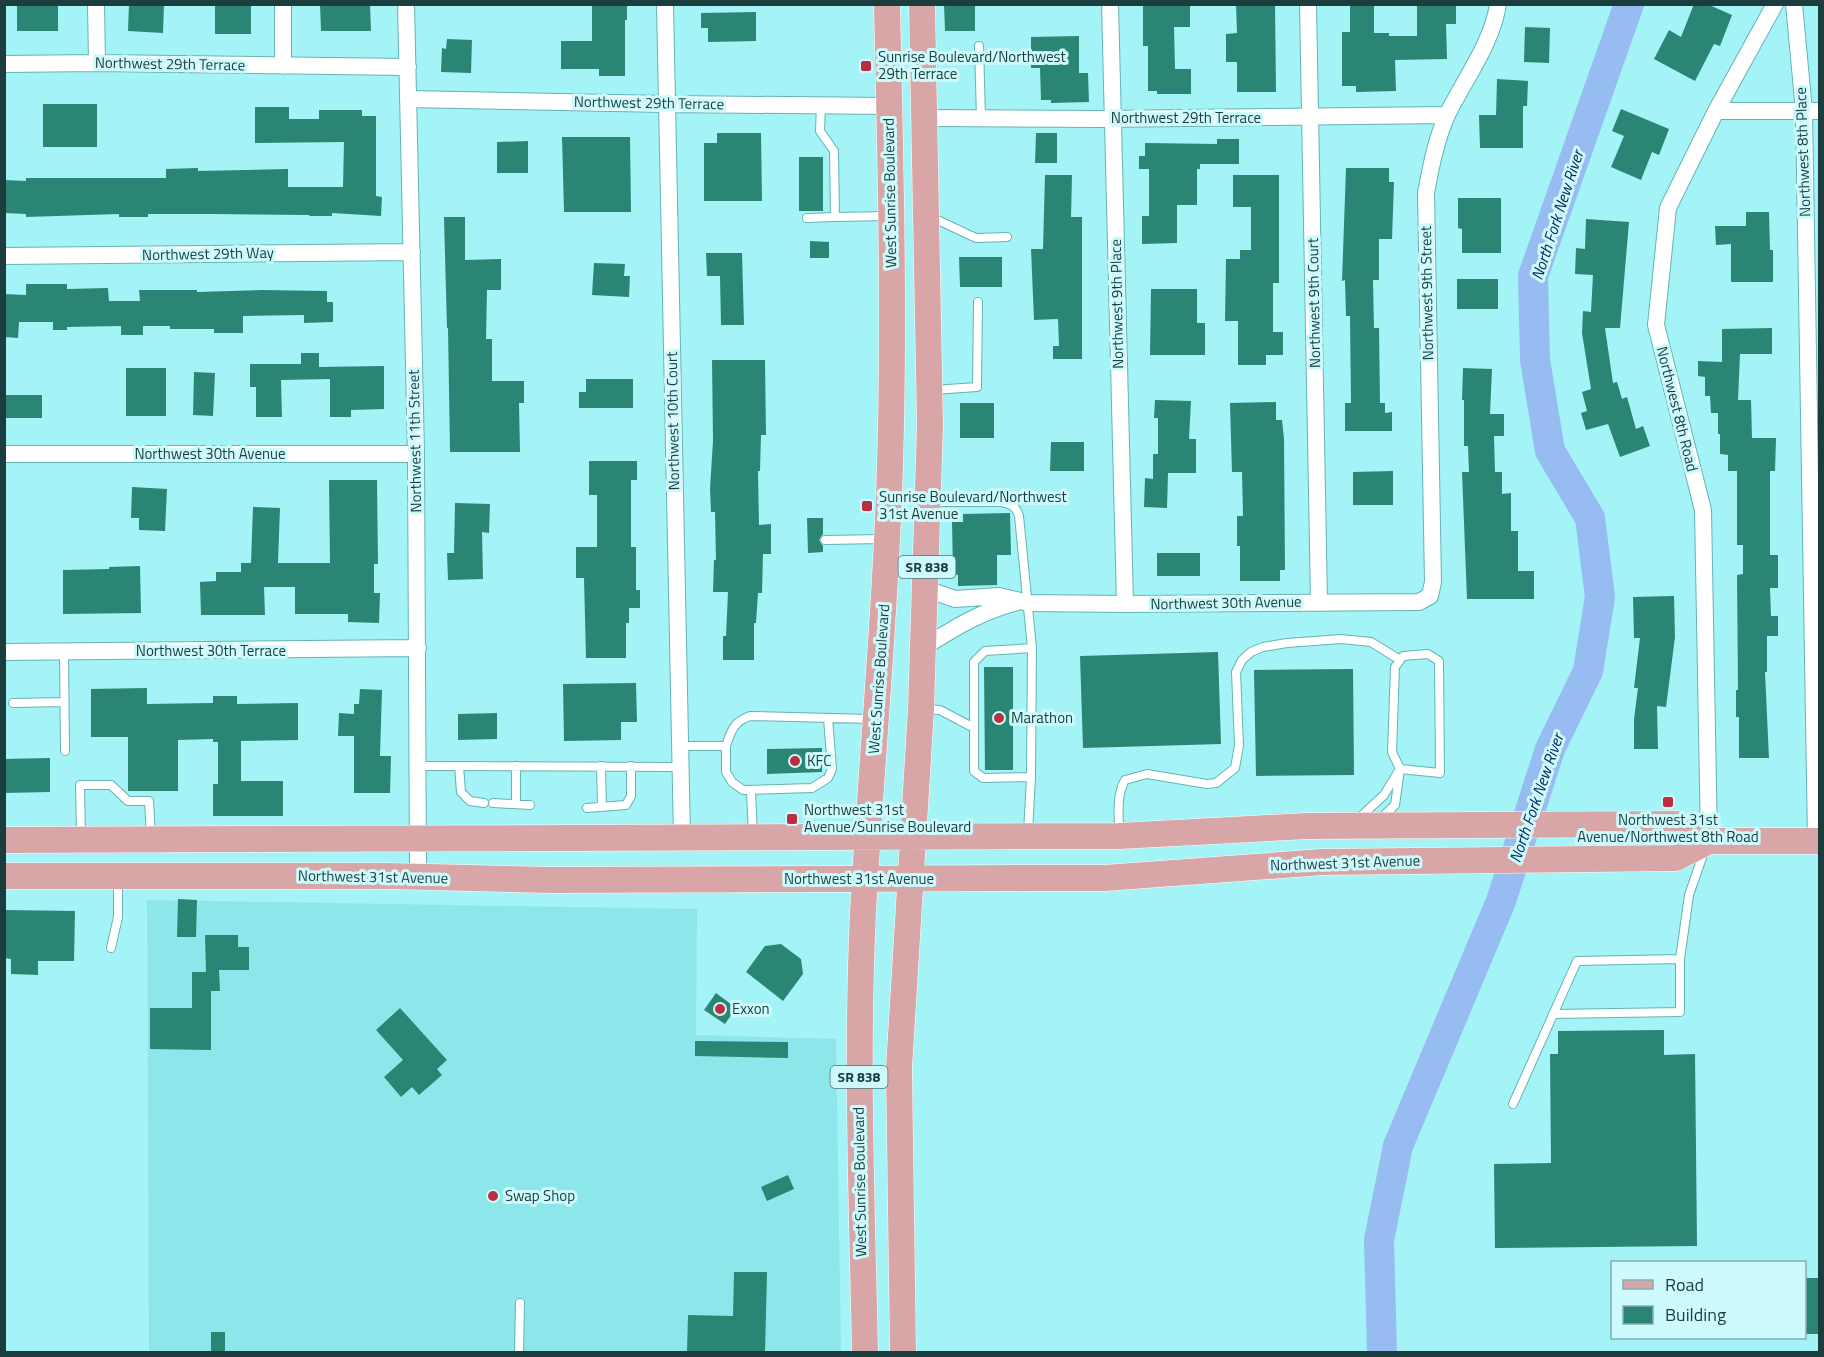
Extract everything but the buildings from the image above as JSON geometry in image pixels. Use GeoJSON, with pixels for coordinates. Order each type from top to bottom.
{"type":"FeatureCollection","features":[{"type":"Feature","properties":{"kind":"main road","name":"West Sunrise Boulevard"},"geometry":{"type":"LineString","coordinates":[[865,1353],[859,1067],[868,838],[891,424],[887,4]]}},
{"type":"Feature","properties":{"kind":"main road","name":"SR 838"},"geometry":{"type":"LineString","coordinates":[[903,1353],[899,1068],[912,879],[929,502],[930,390],[922,4]]}},
{"type":"Feature","properties":{"kind":"main road"},"geometry":{"type":"LineString","coordinates":[[888,66],[903,100],[913,112],[924,118]]}},
{"type":"Feature","properties":{"kind":"main road"},"geometry":{"type":"LineString","coordinates":[[889,106],[898,109],[909,125],[925,170]]}},
{"type":"Feature","properties":{"kind":"main road","name":"Northwest 31st Avenue"},"geometry":{"type":"LineString","coordinates":[[4,840],[914,838],[1119,836],[1467,824],[1677,824],[1709,841]]}},
{"type":"Feature","properties":{"kind":"main road"},"geometry":{"type":"LineString","coordinates":[[1323,862],[1346,852],[1362,839],[1361,826]]}},
{"type":"Feature","properties":{"kind":"main road","name":"Northwest 31st Avenue"},"geometry":{"type":"LineString","coordinates":[[4,876],[418,877],[540,880],[1105,878],[1323,862],[1676,858],[1709,841],[1818,841]]}},
{"type":"Feature","properties":{"kind":"street"},"geometry":{"type":"LineString","coordinates":[[96,4],[98,63]]}},
{"type":"Feature","properties":{"kind":"street"},"geometry":{"type":"LineString","coordinates":[[282,4],[283,66]]}},
{"type":"Feature","properties":{"kind":"street","name":"Northwest 11th Street"},"geometry":{"type":"LineString","coordinates":[[406,4],[416,454],[418,877]]}},
{"type":"Feature","properties":{"kind":"street","name":"Northwest 10th Court"},"geometry":{"type":"LineString","coordinates":[[665,4],[682,838]]}},
{"type":"Feature","properties":{"kind":"street","name":"Northwest 9th Place"},"geometry":{"type":"LineString","coordinates":[[1110,4],[1125,604]]}},
{"type":"Feature","properties":{"kind":"street","name":"Northwest 9th Court"},"geometry":{"type":"LineString","coordinates":[[1308,4],[1319,602]]}},
{"type":"Feature","properties":{"kind":"street","name":"Northwest 9th Street"},"geometry":{"type":"LineString","coordinates":[[1430,596],[1433,582],[1426,193],[1436,144],[1447,115],[1496,22],[1498,4]]}},
{"type":"Feature","properties":{"kind":"street","name":"Northwest 8th Road"},"geometry":{"type":"LineString","coordinates":[[1709,841],[1703,510],[1656,326],[1668,208],[1716,111],[1775,4]]}},
{"type":"Feature","properties":{"kind":"street","name":"Northwest 8th Place"},"geometry":{"type":"LineString","coordinates":[[1794,4],[1812,111],[1818,841]]}},
{"type":"Feature","properties":{"kind":"street","name":"Northwest 29th Terrace"},"geometry":{"type":"LineString","coordinates":[[4,64],[408,67]]}},
{"type":"Feature","properties":{"kind":"street","name":"Northwest 29th Terrace"},"geometry":{"type":"LineString","coordinates":[[408,99],[889,106]]}},
{"type":"Feature","properties":{"kind":"street"},"geometry":{"type":"LineString","coordinates":[[1716,111],[1812,111]]}},
{"type":"Feature","properties":{"kind":"street","name":"Northwest 29th Terrace"},"geometry":{"type":"LineString","coordinates":[[924,118],[1113,119],[1447,115]]}},
{"type":"Feature","properties":{"kind":"street","name":"Northwest 29th Way"},"geometry":{"type":"LineString","coordinates":[[4,255],[412,252]]}},
{"type":"Feature","properties":{"kind":"street","name":"Northwest 30th Avenue"},"geometry":{"type":"LineString","coordinates":[[4,454],[416,454]]}},
{"type":"Feature","properties":{"kind":"street","name":"Northwest 30th Avenue"},"geometry":{"type":"LineString","coordinates":[[926,589],[955,599],[999,596],[1025,602],[1125,604],[1419,602],[1430,596]]}},
{"type":"Feature","properties":{"kind":"street","name":"Northwest 30th Avenue"},"geometry":{"type":"LineString","coordinates":[[924,647],[959,624],[990,609],[1025,602]]}},
{"type":"Feature","properties":{"kind":"street","name":"Northwest 30th Terrace"},"geometry":{"type":"LineString","coordinates":[[4,652],[418,648]]}},
{"type":"Feature","properties":{"kind":"lane"},"geometry":{"type":"LineString","coordinates":[[979,46],[981,118]]}},
{"type":"Feature","properties":{"kind":"lane"},"geometry":{"type":"LineString","coordinates":[[821,104],[820,131],[834,151],[835,217]]}},
{"type":"Feature","properties":{"kind":"lane"},"geometry":{"type":"LineString","coordinates":[[926,214],[976,238],[1007,237]]}},
{"type":"Feature","properties":{"kind":"lane"},"geometry":{"type":"LineString","coordinates":[[807,218],[890,216]]}},
{"type":"Feature","properties":{"kind":"lane"},"geometry":{"type":"LineString","coordinates":[[930,390],[977,387],[978,302]]}},
{"type":"Feature","properties":{"kind":"lane"},"geometry":{"type":"LineString","coordinates":[[929,502],[1001,502],[1017,508],[1025,602],[1032,648],[1028,836]]}},
{"type":"Feature","properties":{"kind":"lane"},"geometry":{"type":"LineString","coordinates":[[825,540],[886,539]]}},
{"type":"Feature","properties":{"kind":"lane"},"geometry":{"type":"LineString","coordinates":[[1119,836],[1119,797],[1125,780],[1147,774],[1207,784],[1216,783],[1235,768],[1239,745],[1236,672],[1242,660],[1251,652],[1263,647],[1287,643],[1341,639],[1371,642],[1400,660]]}},
{"type":"Feature","properties":{"kind":"lane"},"geometry":{"type":"LineString","coordinates":[[1031,777],[983,778],[975,771],[974,662],[985,651],[1032,648]]}},
{"type":"Feature","properties":{"kind":"lane"},"geometry":{"type":"LineString","coordinates":[[64,651],[65,751]]}},
{"type":"Feature","properties":{"kind":"lane"},"geometry":{"type":"LineString","coordinates":[[1361,826],[1395,805],[1400,769],[1392,752],[1395,667],[1403,656],[1428,654],[1438,661],[1440,773],[1400,769]]}},
{"type":"Feature","properties":{"kind":"lane"},"geometry":{"type":"LineString","coordinates":[[14,703],[64,702]]}},
{"type":"Feature","properties":{"kind":"lane"},"geometry":{"type":"LineString","coordinates":[[921,709],[940,710],[974,728]]}},
{"type":"Feature","properties":{"kind":"lane"},"geometry":{"type":"LineString","coordinates":[[828,718],[832,769],[828,778],[812,788],[743,790],[732,782],[726,772],[726,746],[732,728],[741,719],[750,716],[828,718],[876,720]]}},
{"type":"Feature","properties":{"kind":"lane"},"geometry":{"type":"LineString","coordinates":[[679,746],[726,746]]}},
{"type":"Feature","properties":{"kind":"lane"},"geometry":{"type":"LineString","coordinates":[[418,766],[681,767]]}},
{"type":"Feature","properties":{"kind":"lane"},"geometry":{"type":"LineString","coordinates":[[459,766],[461,792],[470,801],[530,805]]}},
{"type":"Feature","properties":{"kind":"lane"},"geometry":{"type":"LineString","coordinates":[[516,766],[516,804]]}},
{"type":"Feature","properties":{"kind":"lane"},"geometry":{"type":"LineString","coordinates":[[602,766],[602,807]]}},
{"type":"Feature","properties":{"kind":"lane"},"geometry":{"type":"LineString","coordinates":[[587,808],[626,805],[631,796],[632,766]]}},
{"type":"Feature","properties":{"kind":"lane"},"geometry":{"type":"LineString","coordinates":[[1361,826],[1400,769]]}},
{"type":"Feature","properties":{"kind":"lane"},"geometry":{"type":"LineString","coordinates":[[81,840],[80,785],[111,785],[128,801],[149,801],[151,840]]}},
{"type":"Feature","properties":{"kind":"lane"},"geometry":{"type":"LineString","coordinates":[[751,791],[753,838]]}},
{"type":"Feature","properties":{"kind":"lane"},"geometry":{"type":"LineString","coordinates":[[1553,1014],[1680,1012],[1680,959],[1689,895],[1709,841]]}},
{"type":"Feature","properties":{"kind":"lane"},"geometry":{"type":"LineString","coordinates":[[111,948],[118,917],[118,876]]}},
{"type":"Feature","properties":{"kind":"lane"},"geometry":{"type":"LineString","coordinates":[[1513,1104],[1577,961],[1680,959]]}},
{"type":"Feature","properties":{"kind":"lane"},"geometry":{"type":"LineString","coordinates":[[519,1353],[520,1303]]}},
{"type":"Feature","properties":{"kind":"shaded area","name":"Swap Shop"},"geometry":{"type":"Polygon","coordinates":[[[147,900],[697,909],[696,1035],[836,1039],[841,1352],[149,1352],[147,900]]]}},
{"type":"Feature","properties":{"kind":"waterway","name":"North Fork New River"},"geometry":{"type":"LineString","coordinates":[[1382,1352],[1379,1240],[1398,1146],[1501,901],[1550,749],[1588,671],[1600,597],[1590,518],[1550,451],[1535,360],[1533,276],[1629,4]]}},
{"type":"Feature","properties":{"kind":"place","name":"Sunrise Boulevard/Northwest 29th Terrace"},"geometry":{"type":"Point","coordinates":[866,66]}},
{"type":"Feature","properties":{"kind":"place","name":"Sunrise Boulevard/Northwest 31st Avenue"},"geometry":{"type":"Point","coordinates":[867,506]}},
{"type":"Feature","properties":{"kind":"place","name":"Marathon"},"geometry":{"type":"Point","coordinates":[999,718]}},
{"type":"Feature","properties":{"kind":"place","name":"KFC"},"geometry":{"type":"Point","coordinates":[795,761]}},
{"type":"Feature","properties":{"kind":"place","name":"Northwest 31st Avenue/Northwest 8th Road"},"geometry":{"type":"Point","coordinates":[1668,802]}},
{"type":"Feature","properties":{"kind":"place","name":"Northwest 31st Avenue/Sunrise Boulevard"},"geometry":{"type":"Point","coordinates":[792,819]}},
{"type":"Feature","properties":{"kind":"place","name":"Exxon"},"geometry":{"type":"Point","coordinates":[720,1009]}},
{"type":"Feature","properties":{"kind":"place","name":"Swap Shop"},"geometry":{"type":"Point","coordinates":[493,1196]}}]}
